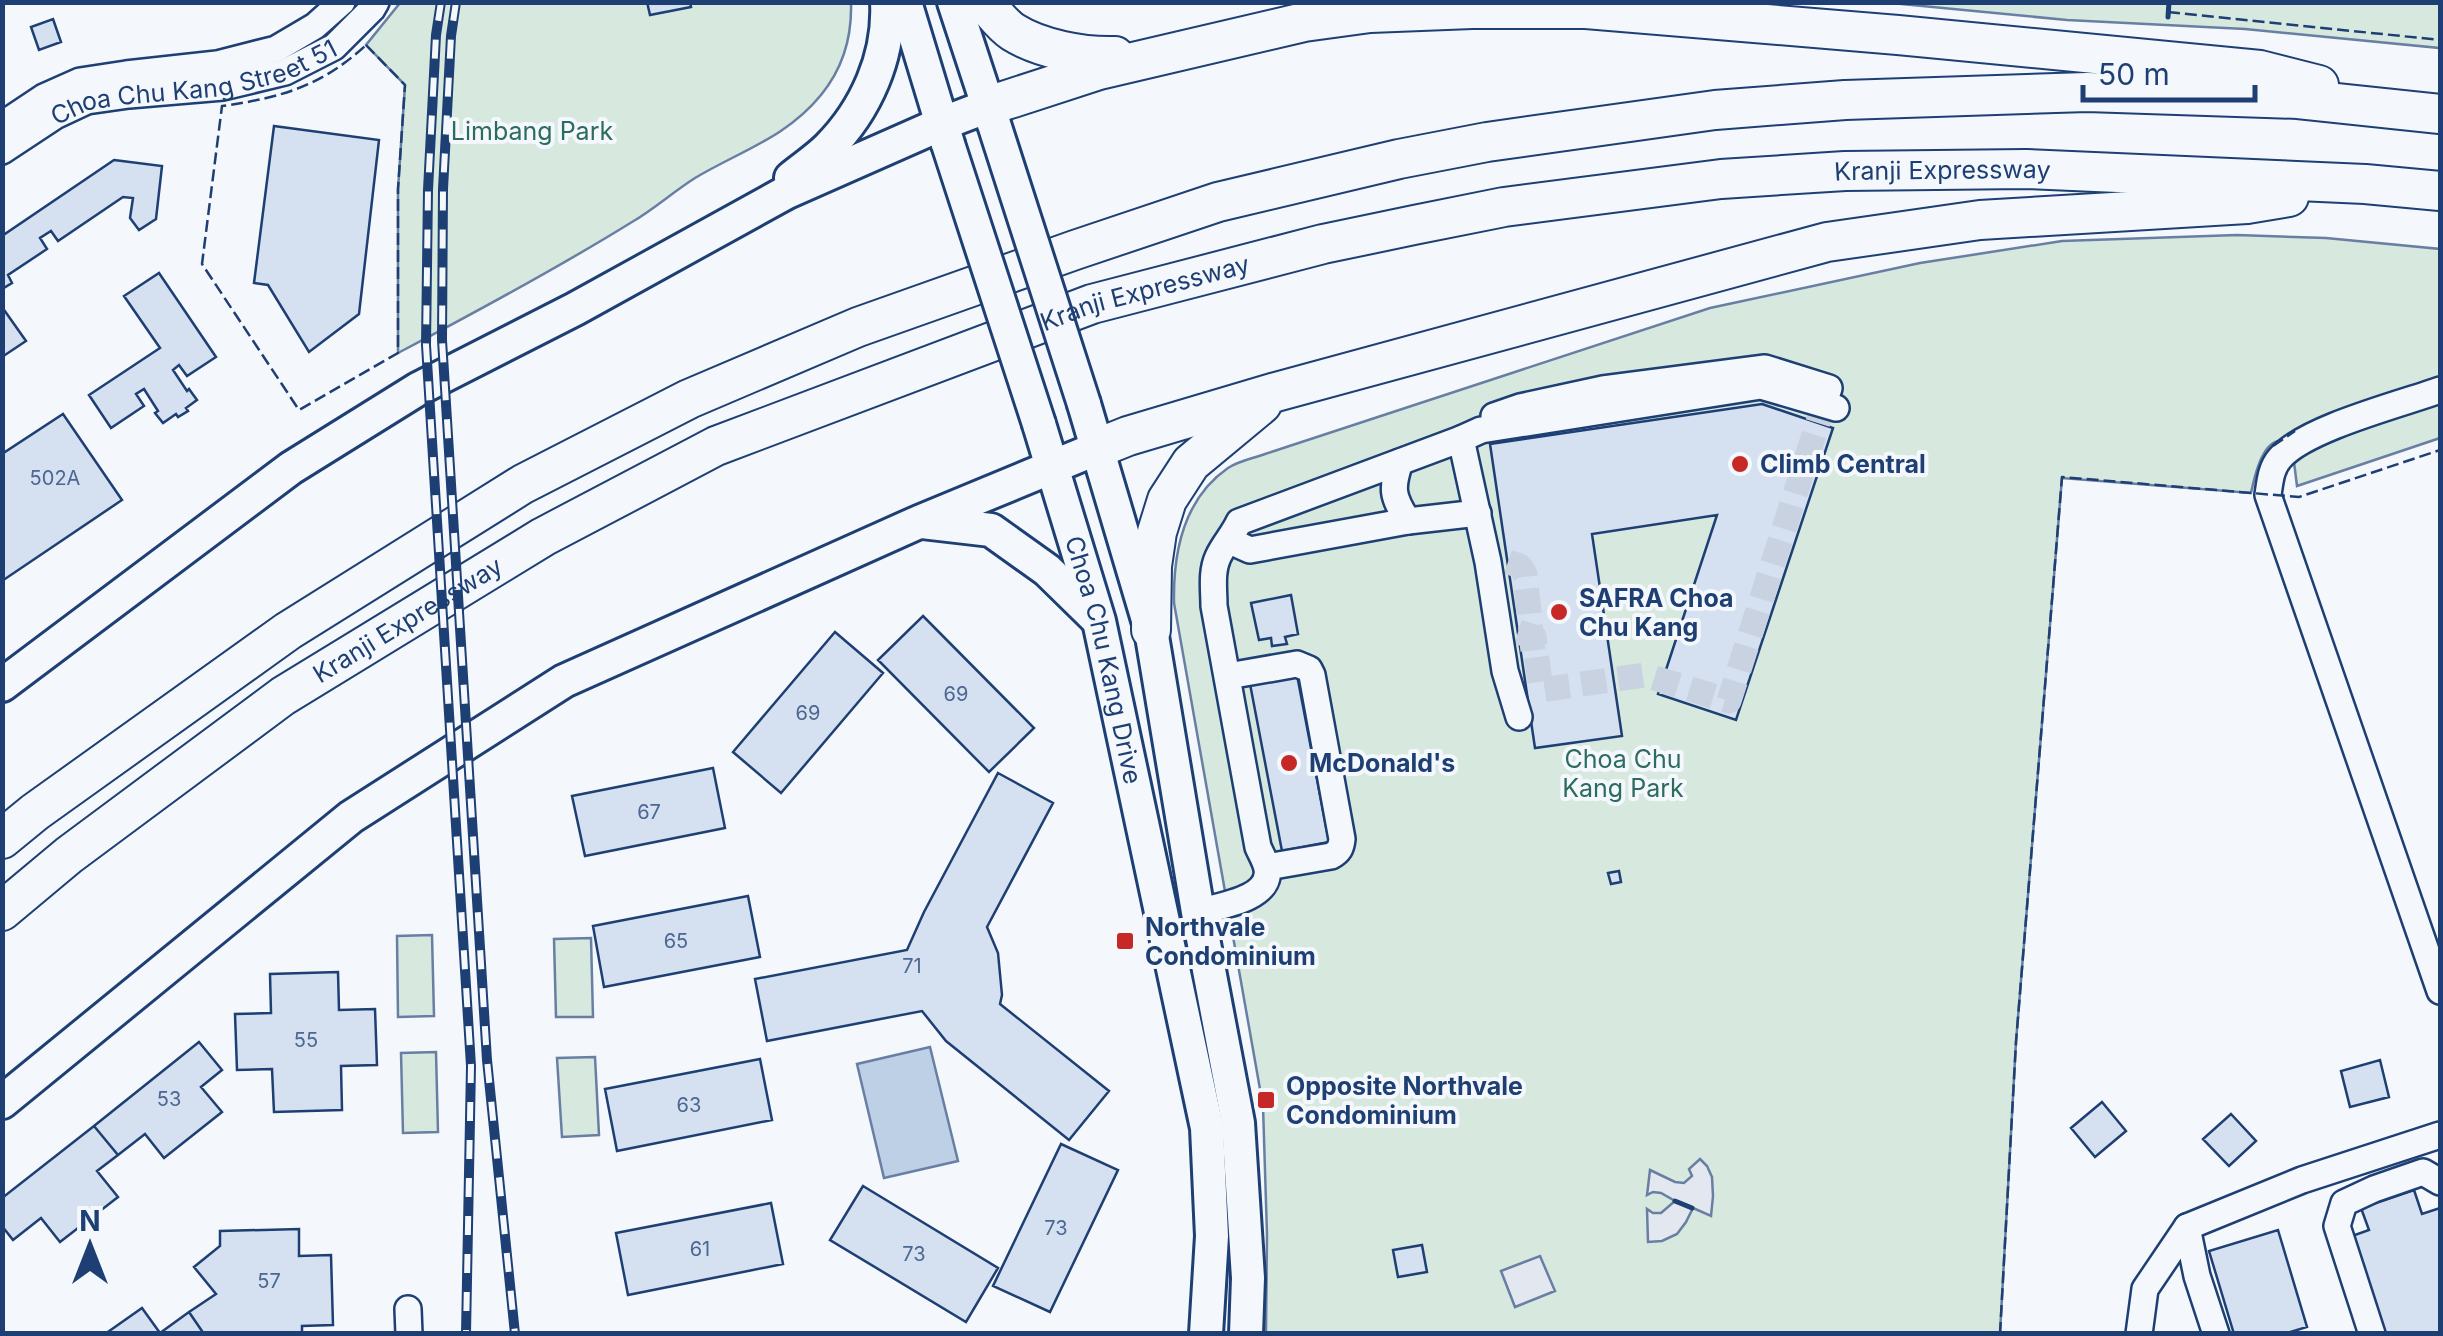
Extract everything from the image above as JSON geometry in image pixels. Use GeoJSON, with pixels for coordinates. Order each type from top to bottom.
{"type":"FeatureCollection","features":[{"type":"Feature","properties":{"kind":"highway"},"geometry":{"type":"LineString","coordinates":[[984,2],[1012,31],[1063,52],[1094,57],[1172,52]]}},
{"type":"Feature","properties":{"kind":"highway"},"geometry":{"type":"LineString","coordinates":[[991,115],[1099,70],[1304,22],[1472,8],[1586,8],[2260,70],[2434,113]]}},
{"type":"Feature","properties":{"kind":"highway","name":"Kranji Expressway"},"geometry":{"type":"LineString","coordinates":[[2,839],[288,631],[523,484],[689,399],[858,327],[1218,202],[1399,158],[1487,142],[1714,110],[1844,100],[2087,92],[2298,99],[2434,113]]}},
{"type":"Feature","properties":{"kind":"highway","name":"Kranji Expressway"},"geometry":{"type":"LineString","coordinates":[[2,911],[70,855],[283,696],[543,537],[716,446],[1092,304],[1414,224],[1504,207],[1721,179],[1844,171],[2026,169],[2440,190]]}},
{"type":"Feature","properties":{"kind":"highway"},"geometry":{"type":"LineString","coordinates":[[1098,448],[1276,392],[1826,242],[1980,220],[2247,204],[2366,184]]}},
{"type":"Feature","properties":{"kind":"highway"},"geometry":{"type":"LineString","coordinates":[[1150,630],[1152,566],[1167,500],[1191,463],[1276,392]]}},
{"type":"Feature","properties":{"kind":"main road"},"geometry":{"type":"LineString","coordinates":[[787,192],[790,179],[828,148],[869,91],[884,49],[888,2]]}},
{"type":"Feature","properties":{"kind":"main road","name":"Choa Chu Kang Drive"},"geometry":{"type":"LineString","coordinates":[[905,2],[1099,621],[1207,1128],[1212,1236],[1204,1330]]}},
{"type":"Feature","properties":{"kind":"main road","name":"Choa Chu Kang Drive"},"geometry":{"type":"LineString","coordinates":[[954,2],[1098,448],[1150,630],[1238,1124],[1248,1278],[1246,1334]]}},
{"type":"Feature","properties":{"kind":"main road"},"geometry":{"type":"LineString","coordinates":[[2,684],[291,468],[418,390],[787,192],[991,115]]}},
{"type":"Feature","properties":{"kind":"main road"},"geometry":{"type":"LineString","coordinates":[[2,1102],[351,817],[564,681],[919,522],[1098,448]]}},
{"type":"Feature","properties":{"kind":"main road"},"geometry":{"type":"LineString","coordinates":[[919,522],[991,530],[1047,570],[1099,621]]}},
{"type":"Feature","properties":{"kind":"street","name":"Choa Chu Kang Street 51"},"geometry":{"type":"LineString","coordinates":[[2,125],[44,97],[80,82],[217,64],[276,49],[315,26],[342,2]]}},
{"type":"Feature","properties":{"kind":"street","name":"Choa Chu Kang Street 51"},"geometry":{"type":"LineString","coordinates":[[2,152],[54,116],[87,101],[223,87],[285,72],[334,47],[376,2]]}},
{"type":"Feature","properties":{"kind":"street"},"geometry":{"type":"LineString","coordinates":[[1197,905],[1246,888],[1262,857],[1214,606],[1217,559],[1239,522],[1471,431],[1761,386],[1831,403]]}},
{"type":"Feature","properties":{"kind":"street"},"geometry":{"type":"LineString","coordinates":[[2440,390],[2303,440],[2280,457],[2268,494],[2440,991]]}},
{"type":"Feature","properties":{"kind":"street"},"geometry":{"type":"LineString","coordinates":[[1471,431],[1478,513],[1498,562],[1519,717]]}},
{"type":"Feature","properties":{"kind":"street"},"geometry":{"type":"LineString","coordinates":[[1408,521],[1396,503],[1392,484],[1409,458]]}},
{"type":"Feature","properties":{"kind":"street"},"geometry":{"type":"LineString","coordinates":[[1230,541],[1250,550],[1408,521],[1478,513]]}},
{"type":"Feature","properties":{"kind":"street"},"geometry":{"type":"LineString","coordinates":[[1228,676],[1296,664],[1309,669],[1312,675],[1342,847],[1330,856],[1262,857]]}},
{"type":"Feature","properties":{"kind":"street"},"geometry":{"type":"LineString","coordinates":[[2139,1334],[2145,1288],[2186,1228],[2302,1180],[2440,1135]]}},
{"type":"Feature","properties":{"kind":"street"},"geometry":{"type":"LineString","coordinates":[[2372,1334],[2337,1226],[2344,1203],[2423,1172],[2440,1182]]}},
{"type":"Feature","properties":{"kind":"street"},"geometry":{"type":"LineString","coordinates":[[2186,1228],[2196,1276],[2216,1334]]}},
{"type":"Feature","properties":{"kind":"green space","name":"Limbang Park"},"geometry":{"type":"Polygon","coordinates":[[[400,3],[851,3],[851,16],[848,40],[836,74],[793,122],[695,178],[575,256],[398,353],[398,189],[405,85],[366,45],[400,3]]]}},
{"type":"Feature","properties":{"kind":"green space"},"geometry":{"type":"Polygon","coordinates":[[[1891,3],[2440,3],[2440,48],[2245,29],[2067,20],[1891,3]]]}},
{"type":"Feature","properties":{"kind":"green space","name":"Choa Chu Kang Park"},"geometry":{"type":"Polygon","coordinates":[[[2237,235],[2326,238],[2440,249],[2440,438],[2297,486],[2294,462],[2303,450],[2278,441],[2263,456],[2251,493],[2062,478],[2016,1042],[2000,1333],[1266,1333],[1263,1106],[1174,603],[1179,546],[1200,495],[1228,468],[1241,462],[1710,308],[1920,263],[2062,241],[2237,235]]]}},
{"type":"Feature","properties":{"kind":"green space"},"geometry":{"type":"Polygon","coordinates":[[[432,935],[434,1016],[398,1017],[397,936],[432,935]]]}},
{"type":"Feature","properties":{"kind":"green space"},"geometry":{"type":"Polygon","coordinates":[[[591,938],[593,1017],[556,1017],[554,939],[591,938]]]}},
{"type":"Feature","properties":{"kind":"green space"},"geometry":{"type":"Polygon","coordinates":[[[436,1052],[438,1132],[403,1133],[401,1053],[436,1052]]]}},
{"type":"Feature","properties":{"kind":"green space"},"geometry":{"type":"Polygon","coordinates":[[[595,1057],[599,1135],[562,1137],[557,1058],[595,1057]]]}},
{"type":"Feature","properties":{"kind":"shaded area"},"geometry":{"type":"Polygon","coordinates":[[[1700,1159],[1712,1177],[1711,1216],[1693,1208],[1677,1234],[1648,1242],[1647,1209],[1661,1213],[1675,1201],[1661,1193],[1647,1195],[1650,1170],[1684,1183],[1692,1176],[1689,1169],[1700,1159]]]}},
{"type":"Feature","properties":{"kind":"shaded area"},"geometry":{"type":"Polygon","coordinates":[[[1540,1256],[1555,1291],[1515,1307],[1501,1271],[1540,1256]]]}},
{"type":"Feature","properties":{"kind":"water"},"geometry":{"type":"Polygon","coordinates":[[[930,1047],[958,1161],[884,1178],[857,1064],[930,1047]]]}},
{"type":"Feature","properties":{"kind":"building"},"geometry":{"type":"Polygon","coordinates":[[[647,2],[690,2],[691,7],[650,15],[647,2]]]}},
{"type":"Feature","properties":{"kind":"building"},"geometry":{"type":"Polygon","coordinates":[[[53,19],[61,42],[39,50],[31,27],[53,19]]]}},
{"type":"Feature","properties":{"kind":"building"},"geometry":{"type":"Polygon","coordinates":[[[274,126],[379,140],[359,314],[309,352],[268,285],[254,283],[274,126]]]}},
{"type":"Feature","properties":{"kind":"building"},"geometry":{"type":"Polygon","coordinates":[[[114,160],[162,166],[156,219],[139,230],[130,218],[133,198],[123,197],[58,241],[51,231],[40,238],[47,249],[8,275],[12,283],[2,289],[2,236],[114,160]]]}},
{"type":"Feature","properties":{"kind":"building"},"geometry":{"type":"Polygon","coordinates":[[[159,273],[216,357],[187,376],[179,365],[173,370],[197,400],[186,408],[188,411],[163,423],[144,389],[136,394],[144,406],[111,428],[89,395],[160,348],[124,296],[159,273]]]}},
{"type":"Feature","properties":{"kind":"building"},"geometry":{"type":"Polygon","coordinates":[[[2,307],[26,341],[2,357],[2,307]]]}},
{"type":"Feature","properties":{"kind":"building","name":"SAFRA Choa Chu Kang"},"geometry":{"type":"Polygon","coordinates":[[[1762,404],[1833,428],[1736,720],[1658,694],[1717,515],[1592,534],[1622,736],[1535,748],[1490,444],[1762,404]]]}},
{"type":"Feature","properties":{"kind":"building"},"geometry":{"type":"Polygon","coordinates":[[[63,414],[122,500],[2,581],[2,454],[63,414]]]}},
{"type":"Feature","properties":{"kind":"building"},"geometry":{"type":"Polygon","coordinates":[[[1291,595],[1298,634],[1285,637],[1287,644],[1272,646],[1271,638],[1259,640],[1251,603],[1291,595]]]}},
{"type":"Feature","properties":{"kind":"building"},"geometry":{"type":"Polygon","coordinates":[[[923,616],[1034,728],[989,772],[878,660],[923,616]]]}},
{"type":"Feature","properties":{"kind":"building"},"geometry":{"type":"Polygon","coordinates":[[[835,632],[883,673],[781,793],[733,752],[835,632]]]}},
{"type":"Feature","properties":{"kind":"building","name":"McDonald's"},"geometry":{"type":"Polygon","coordinates":[[[1297,675],[1329,842],[1282,851],[1250,684],[1297,675]]]}},
{"type":"Feature","properties":{"kind":"building"},"geometry":{"type":"Polygon","coordinates":[[[713,768],[725,828],[585,856],[572,796],[713,768]]]}},
{"type":"Feature","properties":{"kind":"building"},"geometry":{"type":"Polygon","coordinates":[[[998,773],[1053,803],[987,927],[998,953],[1000,1004],[1109,1091],[1069,1140],[946,1041],[922,1011],[767,1041],[755,979],[907,950],[998,773]]]}},
{"type":"Feature","properties":{"kind":"building"},"geometry":{"type":"Polygon","coordinates":[[[1619,871],[1621,882],[1611,884],[1608,873],[1619,871]]]}},
{"type":"Feature","properties":{"kind":"building"},"geometry":{"type":"Polygon","coordinates":[[[748,896],[760,957],[604,987],[593,926],[748,896]]]}},
{"type":"Feature","properties":{"kind":"building"},"geometry":{"type":"Polygon","coordinates":[[[338,972],[339,1010],[375,1009],[377,1065],[341,1066],[342,1110],[274,1112],[272,1069],[237,1070],[235,1014],[271,1013],[270,974],[338,972]]]}},
{"type":"Feature","properties":{"kind":"building"},"geometry":{"type":"Polygon","coordinates":[[[199,1042],[222,1070],[201,1087],[222,1112],[164,1158],[145,1134],[118,1155],[94,1126],[199,1042]]]}},
{"type":"Feature","properties":{"kind":"building"},"geometry":{"type":"Polygon","coordinates":[[[760,1059],[772,1120],[617,1151],[605,1089],[760,1059]]]}},
{"type":"Feature","properties":{"kind":"building"},"geometry":{"type":"Polygon","coordinates":[[[2380,1060],[2389,1097],[2350,1107],[2341,1071],[2380,1060]]]}},
{"type":"Feature","properties":{"kind":"building"},"geometry":{"type":"Polygon","coordinates":[[[2102,1102],[2126,1131],[2095,1157],[2071,1128],[2102,1102]]]}},
{"type":"Feature","properties":{"kind":"building"},"geometry":{"type":"Polygon","coordinates":[[[2231,1114],[2256,1141],[2229,1166],[2203,1139],[2231,1114]]]}},
{"type":"Feature","properties":{"kind":"building"},"geometry":{"type":"Polygon","coordinates":[[[94,1126],[118,1155],[97,1171],[118,1197],[60,1242],[41,1218],[13,1240],[2,1226],[2,1198],[94,1126]]]}},
{"type":"Feature","properties":{"kind":"building"},"geometry":{"type":"Polygon","coordinates":[[[1061,1144],[1118,1170],[1050,1312],[993,1286],[1061,1144]]]}},
{"type":"Feature","properties":{"kind":"building"},"geometry":{"type":"Polygon","coordinates":[[[863,1186],[998,1268],[966,1322],[830,1240],[863,1186]]]}},
{"type":"Feature","properties":{"kind":"building"},"geometry":{"type":"Polygon","coordinates":[[[2414,1190],[2422,1214],[2440,1208],[2440,1334],[2386,1334],[2352,1236],[2369,1230],[2361,1208],[2414,1190]]]}},
{"type":"Feature","properties":{"kind":"building"},"geometry":{"type":"Polygon","coordinates":[[[771,1203],[783,1264],[628,1295],[616,1233],[771,1203]]]}},
{"type":"Feature","properties":{"kind":"building"},"geometry":{"type":"Polygon","coordinates":[[[299,1229],[299,1256],[331,1255],[333,1325],[302,1326],[302,1334],[204,1334],[189,1312],[216,1294],[194,1267],[220,1246],[220,1231],[299,1229]]]}},
{"type":"Feature","properties":{"kind":"building"},"geometry":{"type":"Polygon","coordinates":[[[2278,1230],[2307,1327],[2284,1334],[2234,1334],[2209,1251],[2278,1230]]]}},
{"type":"Feature","properties":{"kind":"building"},"geometry":{"type":"Polygon","coordinates":[[[1422,1245],[1427,1272],[1398,1277],[1393,1250],[1422,1245]]]}},
{"type":"Feature","properties":{"kind":"building"},"geometry":{"type":"Polygon","coordinates":[[[142,1308],[160,1333],[189,1312],[204,1334],[105,1334],[142,1308]]]}},
{"type":"Feature","properties":{"kind":"tunnel"},"geometry":{"type":"LineString","coordinates":[[1518,632],[1534,637],[1541,690],[1645,675],[1729,701],[1826,397]]}},
{"type":"Feature","properties":{"kind":"tunnel"},"geometry":{"type":"LineString","coordinates":[[1508,562],[1520,566],[1525,574],[1533,651]]}},
{"type":"Feature","properties":{"kind":"railway"},"geometry":{"type":"LineString","coordinates":[[441,2],[428,190],[426,345],[471,1066],[466,1334]]}},
{"type":"Feature","properties":{"kind":"railway"},"geometry":{"type":"LineString","coordinates":[[456,2],[443,189],[442,340],[487,1060],[515,1334]]}},
{"type":"Feature","properties":{"kind":"fence"},"geometry":{"type":"LineString","coordinates":[[2168,12],[2440,40]]}},
{"type":"Feature","properties":{"kind":"fence"},"geometry":{"type":"LineString","coordinates":[[366,45],[405,85],[398,189],[398,353],[299,410],[202,264],[222,106],[299,88],[333,71],[366,45]]}},
{"type":"Feature","properties":{"kind":"fence"},"geometry":{"type":"LineString","coordinates":[[2273,446],[2295,431]]}},
{"type":"Feature","properties":{"kind":"fence"},"geometry":{"type":"LineString","coordinates":[[2000,1334],[2016,1042],[2062,477],[2299,497],[2440,450]]}},
{"type":"Feature","properties":{"kind":"wall"},"geometry":{"type":"LineString","coordinates":[[2168,17],[2169,2]]}},
{"type":"Feature","properties":{"kind":"wall"},"geometry":{"type":"LineString","coordinates":[[1675,1201],[1692,1208]]}},
{"type":"Feature","properties":{"kind":"place","name":"Climb Central"},"geometry":{"type":"Point","coordinates":[1740,464]}},
{"type":"Feature","properties":{"kind":"place","name":"SAFRA Choa Chu Kang"},"geometry":{"type":"Point","coordinates":[1559,612]}},
{"type":"Feature","properties":{"kind":"place","name":"McDonald's"},"geometry":{"type":"Point","coordinates":[1289,763]}},
{"type":"Feature","properties":{"kind":"place","name":"Northvale Condominium"},"geometry":{"type":"Point","coordinates":[1125,941]}},
{"type":"Feature","properties":{"kind":"place","name":"Opposite Northvale Condominium"},"geometry":{"type":"Point","coordinates":[1266,1100]}}]}
